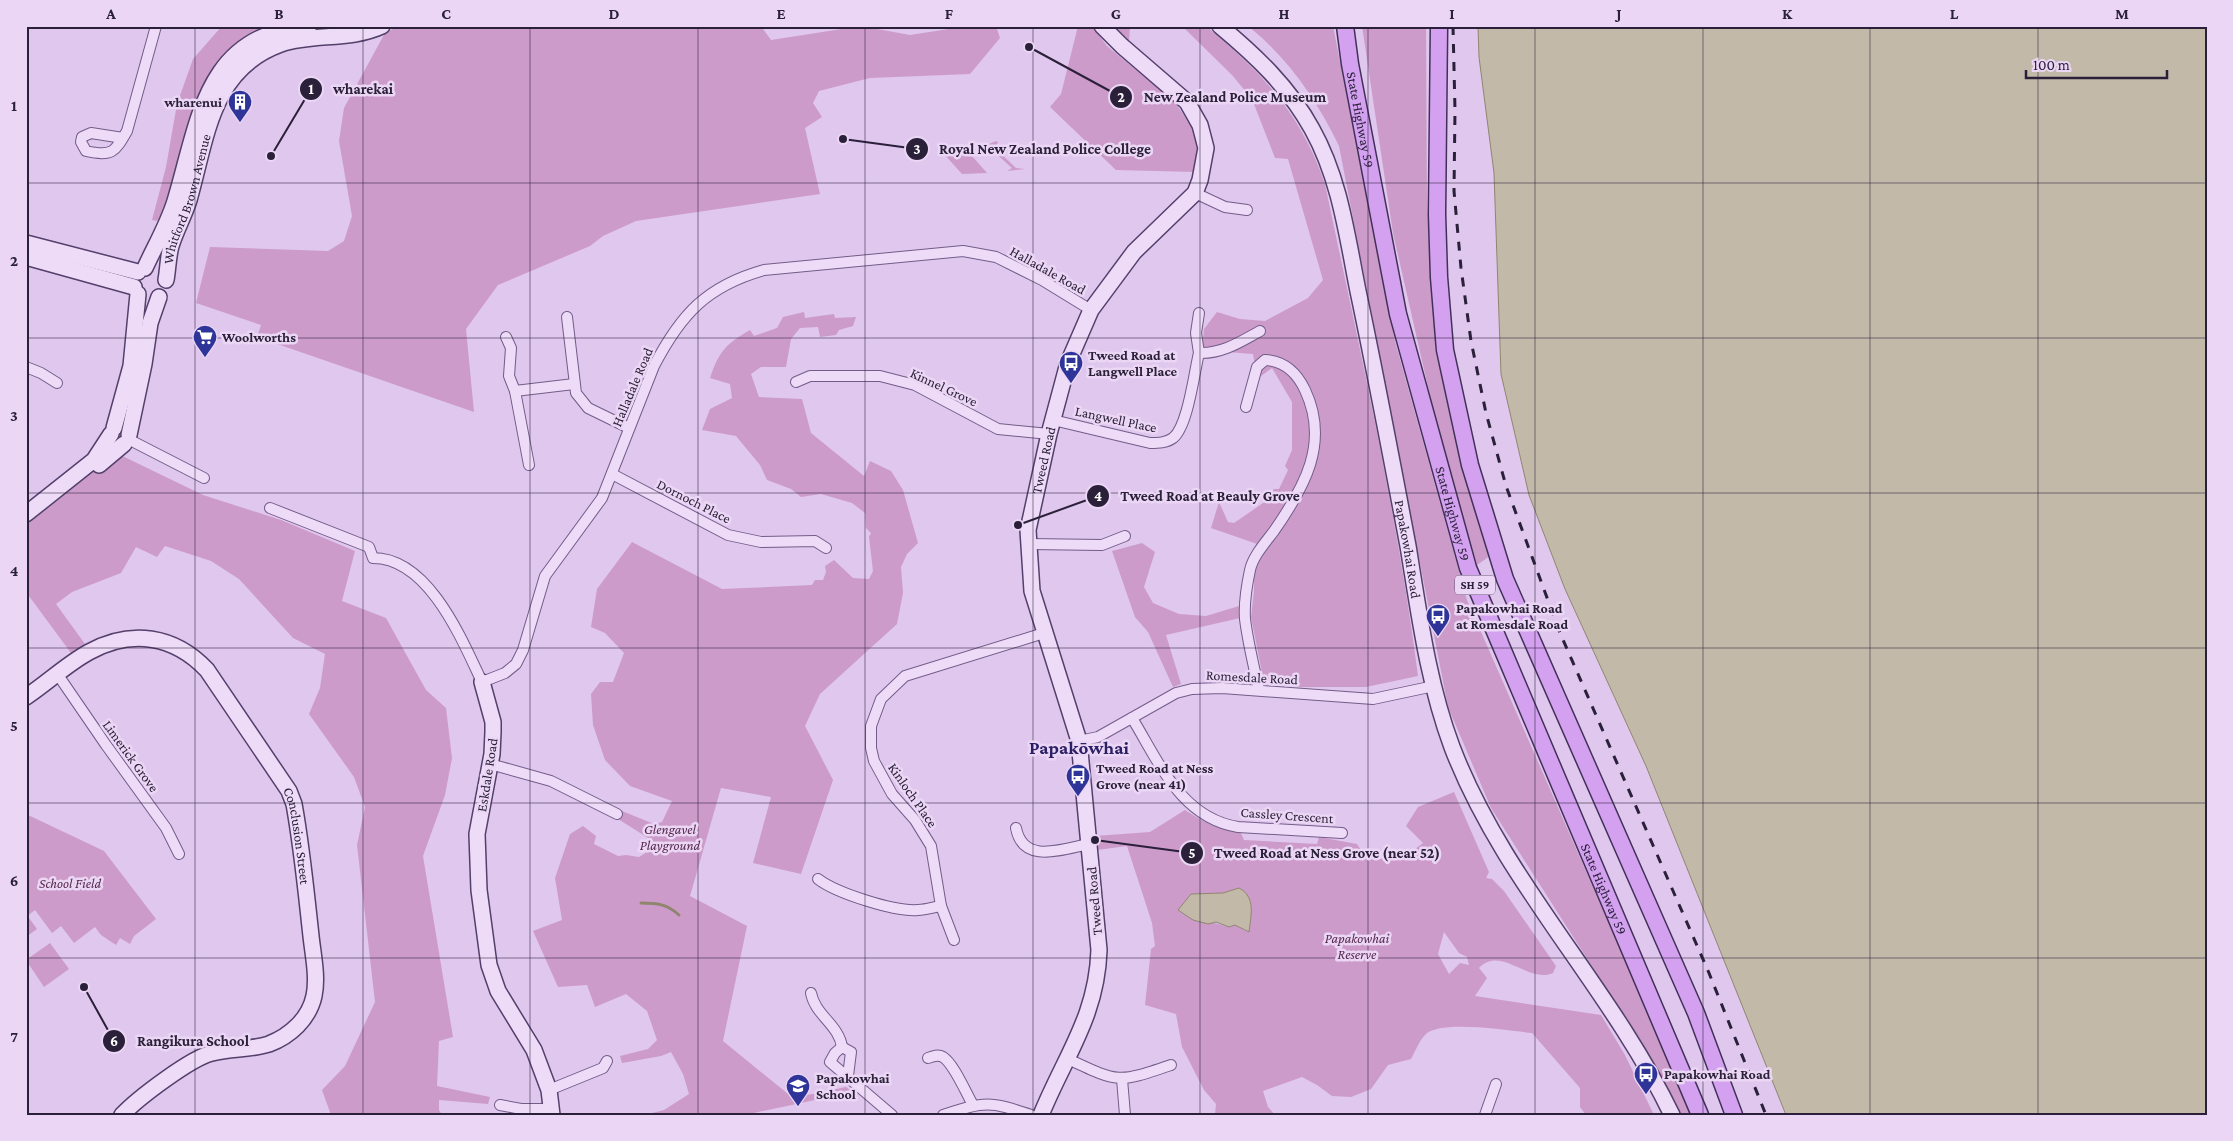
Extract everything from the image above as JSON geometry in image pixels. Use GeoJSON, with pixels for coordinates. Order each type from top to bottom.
{"type":"FeatureCollection","features":[{"type":"Feature","properties":{"kind":"main road","name":"State Highway 59"},"geometry":{"type":"LineString","coordinates":[[1346,26],[1350,64],[1398,314],[1468,568],[1700,1115]]}},
{"type":"Feature","properties":{"kind":"main road","name":"SH 59"},"geometry":{"type":"LineString","coordinates":[[1439,26],[1437,214],[1439,278],[1445,350],[1470,465],[1506,580],[1696,1013],[1734,1115]]}},
{"type":"Feature","properties":{"kind":"street"},"geometry":{"type":"LineString","coordinates":[[123,138],[132,115],[156,26]]}},
{"type":"Feature","properties":{"kind":"street","name":"Whitford Brown Avenue"},"geometry":{"type":"LineString","coordinates":[[142,270],[172,211],[198,116],[206,94],[214,80],[233,58],[256,41],[287,29],[309,26]]}},
{"type":"Feature","properties":{"kind":"street","name":"Whitford Brown Avenue"},"geometry":{"type":"LineString","coordinates":[[166,280],[172,245],[187,205],[213,111],[228,83],[248,62],[266,50],[282,44],[297,40],[352,35],[382,26]]}},
{"type":"Feature","properties":{"kind":"street","name":"Tweed Road"},"geometry":{"type":"LineString","coordinates":[[1041,1115],[1089,1012],[1097,979],[1099,950],[1078,741],[1032,591],[1028,530],[1051,427],[1068,363],[1091,310],[1134,252],[1195,193],[1200,180],[1206,148],[1196,116],[1187,102],[1122,46],[1102,26]]}},
{"type":"Feature","properties":{"kind":"street","name":"Papakowhai Road"},"geometry":{"type":"LineString","coordinates":[[1220,26],[1262,63],[1287,90],[1313,130],[1333,178],[1349,240],[1424,640],[1434,686],[1451,743],[1471,791],[1488,822],[1533,894],[1618,1022],[1657,1086],[1672,1115]]}},
{"type":"Feature","properties":{"kind":"street"},"geometry":{"type":"LineString","coordinates":[[1195,193],[1225,207],[1247,210]]}},
{"type":"Feature","properties":{"kind":"street"},"geometry":{"type":"LineString","coordinates":[[30,251],[85,266],[136,290],[147,299],[160,297]]}},
{"type":"Feature","properties":{"kind":"street","name":"Halladale Road"},"geometry":{"type":"LineString","coordinates":[[482,682],[505,673],[516,664],[545,576],[596,507],[612,474],[662,350],[691,310],[715,290],[736,279],[764,270],[963,251],[996,257],[1042,280],[1091,310]]}},
{"type":"Feature","properties":{"kind":"street"},"geometry":{"type":"LineString","coordinates":[[42,503],[63,494],[81,482],[127,439],[144,364],[150,323],[160,297],[166,288],[166,280],[159,269],[142,270],[85,266]]}},
{"type":"Feature","properties":{"kind":"street"},"geometry":{"type":"LineString","coordinates":[[26,514],[94,460],[113,431],[131,366],[136,290],[134,279],[142,270]]}},
{"type":"Feature","properties":{"kind":"street","name":"Langwell Place"},"geometry":{"type":"LineString","coordinates":[[1051,427],[1150,443],[1164,442],[1174,437],[1184,421],[1199,353],[1196,333],[1200,313]]}},
{"type":"Feature","properties":{"kind":"street"},"geometry":{"type":"LineString","coordinates":[[567,317],[576,393],[588,408],[629,428]]}},
{"type":"Feature","properties":{"kind":"street"},"geometry":{"type":"LineString","coordinates":[[1199,353],[1213,354],[1260,332]]}},
{"type":"Feature","properties":{"kind":"street"},"geometry":{"type":"LineString","coordinates":[[506,337],[511,348],[509,376],[515,391],[529,465]]}},
{"type":"Feature","properties":{"kind":"street"},"geometry":{"type":"LineString","coordinates":[[1246,407],[1257,367],[1265,360],[1284,364],[1301,382],[1306,392],[1312,408],[1315,435],[1311,466],[1297,498],[1259,552],[1250,569],[1245,617],[1259,690]]}},
{"type":"Feature","properties":{"kind":"street"},"geometry":{"type":"LineString","coordinates":[[26,367],[41,373],[57,383]]}},
{"type":"Feature","properties":{"kind":"street","name":"Kinnel Grove"},"geometry":{"type":"LineString","coordinates":[[796,382],[810,376],[880,376],[915,385],[998,429],[1051,427]]}},
{"type":"Feature","properties":{"kind":"street"},"geometry":{"type":"LineString","coordinates":[[515,391],[574,384]]}},
{"type":"Feature","properties":{"kind":"street"},"geometry":{"type":"LineString","coordinates":[[113,431],[120,426],[125,427],[127,439]]}},
{"type":"Feature","properties":{"kind":"street"},"geometry":{"type":"LineString","coordinates":[[127,439],[204,478]]}},
{"type":"Feature","properties":{"kind":"street","name":"Dornoch Place"},"geometry":{"type":"LineString","coordinates":[[612,474],[728,535],[761,542],[815,541],[826,548]]}},
{"type":"Feature","properties":{"kind":"street","name":"Eskdale Road"},"geometry":{"type":"LineString","coordinates":[[270,508],[369,547],[373,558],[396,561],[418,578],[446,611],[482,682],[493,722],[490,764],[477,834],[478,890],[489,965],[496,986],[534,1050],[550,1090],[552,1112]]}},
{"type":"Feature","properties":{"kind":"street"},"geometry":{"type":"LineString","coordinates":[[1028,544],[1102,545],[1125,536]]}},
{"type":"Feature","properties":{"kind":"street","name":"Kinloch Place"},"geometry":{"type":"LineString","coordinates":[[954,940],[941,906],[931,846],[914,820],[892,794],[874,761],[871,748],[871,726],[881,699],[905,676],[1044,633]]}},
{"type":"Feature","properties":{"kind":"street","name":"Conclusion Street"},"geometry":{"type":"LineString","coordinates":[[26,697],[88,652],[119,640],[147,638],[178,647],[193,656],[207,670],[289,791],[301,840],[314,968],[314,997],[306,1015],[294,1030],[279,1040],[266,1045],[211,1053],[197,1059],[140,1098],[122,1115]]}},
{"type":"Feature","properties":{"kind":"street","name":"Limerick Grove"},"geometry":{"type":"LineString","coordinates":[[58,674],[161,821],[179,854]]}},
{"type":"Feature","properties":{"kind":"street","name":"Romesdale Road"},"geometry":{"type":"LineString","coordinates":[[1078,741],[1098,737],[1176,693],[1192,689],[1259,690],[1373,699],[1395,696],[1434,686]]}},
{"type":"Feature","properties":{"kind":"street","name":"Cassley Crescent"},"geometry":{"type":"LineString","coordinates":[[1132,718],[1179,794],[1203,815],[1226,825],[1238,827],[1342,832]]}},
{"type":"Feature","properties":{"kind":"street"},"geometry":{"type":"LineString","coordinates":[[490,764],[551,781],[617,814]]}},
{"type":"Feature","properties":{"kind":"street"},"geometry":{"type":"LineString","coordinates":[[1016,828],[1018,838],[1032,851],[1049,852],[1089,844]]}},
{"type":"Feature","properties":{"kind":"street"},"geometry":{"type":"LineString","coordinates":[[818,879],[827,886],[896,909],[918,910],[941,906]]}},
{"type":"Feature","properties":{"kind":"street"},"geometry":{"type":"LineString","coordinates":[[811,993],[818,1010],[841,1038],[842,1047]]}},
{"type":"Feature","properties":{"kind":"street"},"geometry":{"type":"LineString","coordinates":[[842,1047],[835,1053],[830,1062],[892,1115]]}},
{"type":"Feature","properties":{"kind":"street"},"geometry":{"type":"LineString","coordinates":[[842,1047],[851,1052],[848,1076]]}},
{"type":"Feature","properties":{"kind":"street"},"geometry":{"type":"LineString","coordinates":[[928,1058],[936,1055],[942,1056],[949,1063],[973,1105]]}},
{"type":"Feature","properties":{"kind":"street"},"geometry":{"type":"LineString","coordinates":[[1068,1059],[1106,1077],[1122,1079],[1131,1078],[1171,1065]]}},
{"type":"Feature","properties":{"kind":"street"},"geometry":{"type":"LineString","coordinates":[[550,1090],[602,1068],[607,1061]]}},
{"type":"Feature","properties":{"kind":"street"},"geometry":{"type":"LineString","coordinates":[[1122,1079],[1126,1115]]}},
{"type":"Feature","properties":{"kind":"street"},"geometry":{"type":"LineString","coordinates":[[1485,1115],[1496,1084]]}},
{"type":"Feature","properties":{"kind":"street"},"geometry":{"type":"LineString","coordinates":[[944,1115],[973,1105],[996,1104],[1032,1115]]}},
{"type":"Feature","properties":{"kind":"street"},"geometry":{"type":"LineString","coordinates":[[500,1105],[552,1112]]}},
{"type":"Feature","properties":{"kind":"green space"},"geometry":{"type":"Polygon","coordinates":[[[222,26],[287,26],[265,32],[170,202],[157,221],[152,220],[166,167],[177,104],[193,59],[222,26]]]}},
{"type":"Feature","properties":{"kind":"green space"},"geometry":{"type":"Polygon","coordinates":[[[399,26],[761,26],[771,40],[861,26],[910,35],[968,26],[996,26],[1000,38],[970,74],[870,78],[819,91],[813,103],[822,117],[805,128],[820,194],[636,221],[603,236],[590,246],[498,285],[466,329],[474,412],[257,337],[261,325],[196,303],[210,247],[328,251],[344,241],[352,216],[339,141],[344,108],[385,33],[399,26]]]}},
{"type":"Feature","properties":{"kind":"green space"},"geometry":{"type":"Polygon","coordinates":[[[1078,26],[1092,26],[1107,46],[1175,102],[1197,136],[1199,161],[1196,172],[1116,170],[1050,107],[1061,94],[1078,26]]]}},
{"type":"Feature","properties":{"kind":"green space"},"geometry":{"type":"Polygon","coordinates":[[[1113,26],[1130,26],[1129,42],[1113,26]]]}},
{"type":"Feature","properties":{"kind":"green space"},"geometry":{"type":"Polygon","coordinates":[[[1182,26],[1206,26],[1262,78],[1292,115],[1315,159],[1325,184],[1388,491],[1418,676],[1366,687],[1301,687],[1264,683],[1251,617],[1254,569],[1268,546],[1294,511],[1286,506],[1260,545],[1211,528],[1219,502],[1228,522],[1234,523],[1266,501],[1274,489],[1279,489],[1288,470],[1285,466],[1292,450],[1292,402],[1272,368],[1257,379],[1253,354],[1202,350],[1204,329],[1217,312],[1240,319],[1265,321],[1308,298],[1323,280],[1288,159],[1275,158],[1252,99],[1232,75],[1182,26]]]}},
{"type":"Feature","properties":{"kind":"green space"},"geometry":{"type":"Polygon","coordinates":[[[1248,26],[1333,26],[1395,341],[1467,600],[1693,1115],[1678,1115],[1644,1048],[1491,808],[1448,707],[1339,146],[1311,96],[1289,66],[1248,26]]]}},
{"type":"Feature","properties":{"kind":"green space"},"geometry":{"type":"Polygon","coordinates":[[[1362,26],[1426,26],[1427,206],[1436,354],[1491,555],[1473,568],[1438,431],[1393,233],[1362,26]]]}},
{"type":"Feature","properties":{"kind":"green space"},"geometry":{"type":"Polygon","coordinates":[[[998,142],[995,148],[1016,168],[1025,169],[1007,171],[1012,168],[992,150],[987,152],[984,150],[989,144],[998,142]]]}},
{"type":"Feature","properties":{"kind":"green space"},"geometry":{"type":"Polygon","coordinates":[[[944,154],[972,156],[987,173],[962,174],[944,154]]]}},
{"type":"Feature","properties":{"kind":"green space","name":"Glengavel Playground"},"geometry":{"type":"Polygon","coordinates":[[[804,312],[805,318],[834,314],[835,318],[856,317],[853,326],[839,330],[836,335],[820,337],[818,327],[800,328],[791,339],[786,367],[761,367],[751,374],[759,397],[802,399],[811,433],[864,476],[870,461],[891,471],[903,490],[918,543],[907,554],[901,567],[903,593],[897,624],[820,694],[805,726],[833,780],[801,874],[753,863],[771,797],[721,788],[690,896],[747,926],[723,1041],[793,1098],[846,1087],[853,1092],[744,1115],[644,1115],[664,1110],[689,1094],[683,1074],[671,1052],[661,1056],[622,1063],[620,1056],[648,1049],[657,1040],[647,1011],[626,994],[595,1007],[587,985],[558,987],[533,931],[562,920],[555,878],[570,834],[583,826],[596,836],[594,844],[618,856],[639,857],[652,849],[653,841],[618,819],[622,811],[654,824],[662,822],[672,801],[630,786],[605,760],[593,725],[591,694],[600,682],[613,682],[624,653],[605,633],[591,627],[597,589],[632,542],[722,589],[812,585],[815,580],[823,580],[826,572],[825,566],[834,560],[853,578],[869,579],[873,571],[869,537],[871,533],[866,528],[865,513],[852,503],[821,494],[801,497],[791,489],[767,480],[760,465],[736,436],[702,430],[710,409],[732,398],[730,384],[710,378],[724,349],[750,330],[754,336],[777,328],[783,317],[804,312]]]}},
{"type":"Feature","properties":{"kind":"green space"},"geometry":{"type":"Polygon","coordinates":[[[108,449],[203,495],[281,520],[355,551],[342,601],[386,618],[426,690],[446,708],[452,758],[445,795],[423,856],[453,1037],[439,1041],[437,1086],[490,1097],[488,1104],[439,1100],[439,1110],[442,1115],[331,1115],[322,1090],[345,1066],[375,1002],[357,845],[365,807],[354,777],[309,714],[320,688],[325,654],[293,638],[239,579],[211,561],[165,546],[157,557],[136,547],[121,573],[72,592],[56,604],[85,644],[71,653],[26,592],[26,580],[29,577],[26,573],[26,517],[108,449]]]}},
{"type":"Feature","properties":{"kind":"green space"},"geometry":{"type":"Polygon","coordinates":[[[1142,543],[1155,552],[1144,587],[1153,603],[1179,614],[1206,616],[1239,606],[1240,618],[1166,635],[1181,684],[1173,687],[1148,632],[1135,617],[1112,551],[1142,543]]]}},
{"type":"Feature","properties":{"kind":"green space","name":"Papakowhai Reserve"},"geometry":{"type":"Polygon","coordinates":[[[1454,792],[1489,872],[1486,878],[1492,879],[1504,891],[1556,966],[1553,973],[1544,975],[1534,974],[1505,962],[1487,962],[1479,968],[1487,978],[1475,996],[1601,1015],[1625,1055],[1654,1115],[1586,1115],[1580,1107],[1580,1088],[1532,1033],[1459,1027],[1433,1030],[1425,1035],[1411,1059],[1388,1065],[1371,1089],[1351,1097],[1332,1096],[1302,1077],[1263,1091],[1268,1107],[1275,1115],[1215,1115],[1216,1104],[1204,1090],[1182,1047],[1176,1014],[1145,1005],[1151,949],[1155,946],[1152,923],[1127,846],[1097,850],[1095,836],[1150,832],[1185,810],[1212,825],[1241,833],[1244,840],[1317,844],[1319,837],[1357,844],[1366,858],[1401,860],[1423,843],[1406,826],[1418,807],[1454,792]],[[1239,888],[1223,893],[1191,894],[1178,910],[1185,915],[1229,927],[1235,925],[1248,932],[1251,913],[1250,901],[1248,896],[1239,888]],[[1444,932],[1438,954],[1449,974],[1460,963],[1469,965],[1467,957],[1459,953],[1444,932]]]}},
{"type":"Feature","properties":{"kind":"green space","name":"School Field"},"geometry":{"type":"Polygon","coordinates":[[[28,815],[104,851],[156,919],[134,936],[130,944],[120,938],[116,945],[101,935],[95,927],[74,943],[61,926],[52,933],[35,910],[26,917],[28,815]]]}},
{"type":"Feature","properties":{"kind":"green space"},"geometry":{"type":"Polygon","coordinates":[[[29,918],[37,929],[26,937],[26,921],[29,918]]]}},
{"type":"Feature","properties":{"kind":"green space"},"geometry":{"type":"Polygon","coordinates":[[[50,943],[69,969],[44,987],[26,960],[50,943]]]}},
{"type":"Feature","properties":{"kind":"shaded area"},"geometry":{"type":"Polygon","coordinates":[[[1478,26],[2207,26],[2207,1115],[1786,1115],[1646,766],[1565,589],[1529,495],[1501,374],[1494,173],[1479,57],[1478,26]]]}},
{"type":"Feature","properties":{"kind":"shaded area"},"geometry":{"type":"Polygon","coordinates":[[[1239,888],[1248,896],[1250,901],[1249,932],[1235,925],[1229,927],[1216,922],[1208,924],[1193,920],[1178,910],[1191,894],[1223,893],[1239,888]]]}},
{"type":"Feature","properties":{"kind":"waterway"},"geometry":{"type":"LineString","coordinates":[[641,903],[662,905],[679,915]]}},
{"type":"Feature","properties":{"kind":"railway"},"geometry":{"type":"LineString","coordinates":[[1453,26],[1454,191],[1461,268],[1471,341],[1486,413],[1506,486],[1560,633],[1709,973],[1766,1115]]}},
{"type":"Feature","properties":{"kind":"place","name":"New Zealand Police Museum"},"geometry":{"type":"Point","coordinates":[1029,47]}},
{"type":"Feature","properties":{"kind":"place","name":"wharenui"},"geometry":{"type":"Point","coordinates":[240,123]}},
{"type":"Feature","properties":{"kind":"place","name":"Royal New Zealand Police College"},"geometry":{"type":"Point","coordinates":[843,139]}},
{"type":"Feature","properties":{"kind":"place","name":"wharekai"},"geometry":{"type":"Point","coordinates":[271,156]}},
{"type":"Feature","properties":{"kind":"place","name":"Woolworths"},"geometry":{"type":"Point","coordinates":[205,358]}},
{"type":"Feature","properties":{"kind":"place","name":"Tweed Road at Langwell Place"},"geometry":{"type":"Point","coordinates":[1071,384]}},
{"type":"Feature","properties":{"kind":"place","name":"Tweed Road at Beauly Grove"},"geometry":{"type":"Point","coordinates":[1018,525]}},
{"type":"Feature","properties":{"kind":"place","name":"Papakowhai Road at Romesdale Road"},"geometry":{"type":"Point","coordinates":[1438,637]}},
{"type":"Feature","properties":{"kind":"place","name":"Tweed Road at Ness Grove (near 41)"},"geometry":{"type":"Point","coordinates":[1078,797]}},
{"type":"Feature","properties":{"kind":"place","name":"Tweed Road at Ness Grove (near 52)"},"geometry":{"type":"Point","coordinates":[1095,840]}},
{"type":"Feature","properties":{"kind":"place","name":"Rangikura School"},"geometry":{"type":"Point","coordinates":[84,987]}},
{"type":"Feature","properties":{"kind":"place","name":"Papakowhai Road"},"geometry":{"type":"Point","coordinates":[1646,1095]}},
{"type":"Feature","properties":{"kind":"place","name":"Papakowhai School"},"geometry":{"type":"Point","coordinates":[798,1107]}},
{"type":"Feature","properties":{"kind":"district","name":"Papakōwhai"},"geometry":{"type":"Point","coordinates":[1079,747]}}]}
